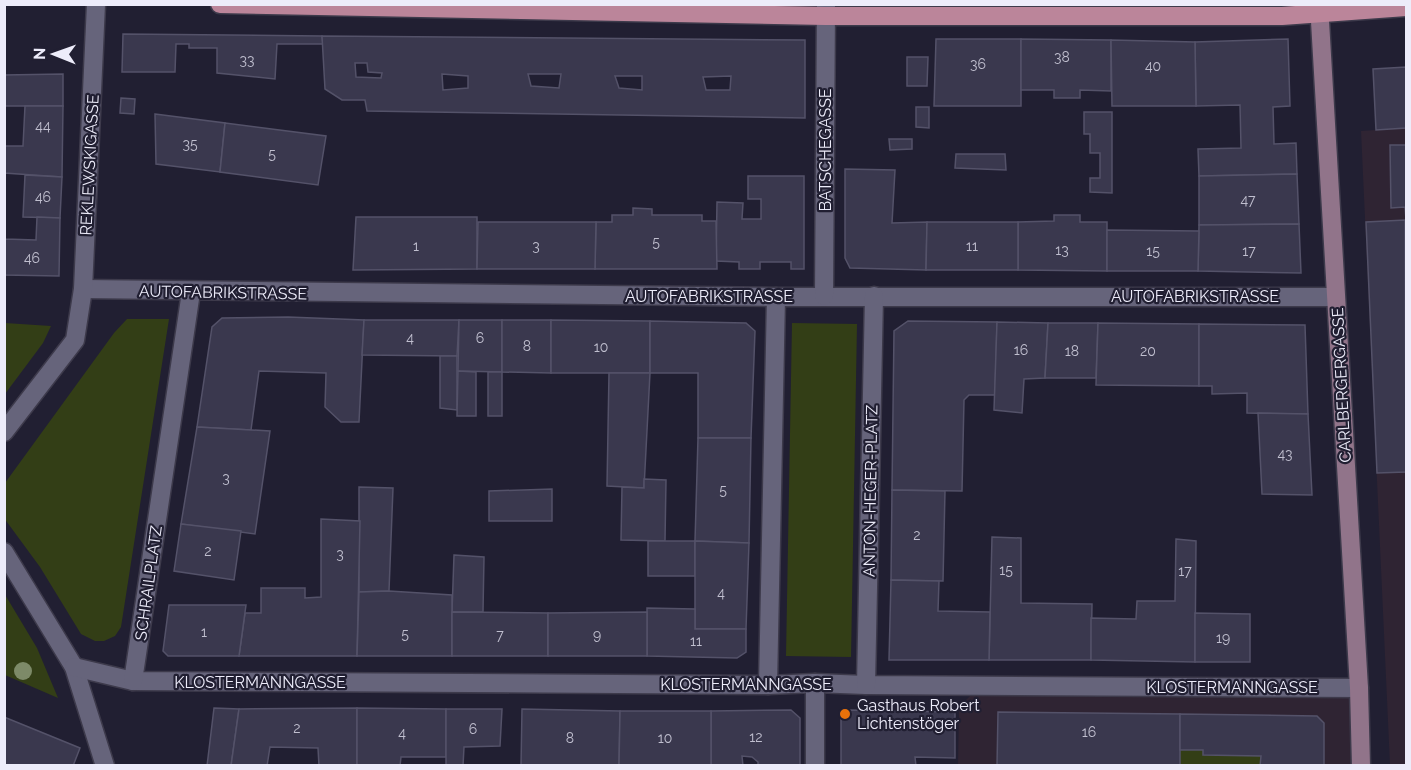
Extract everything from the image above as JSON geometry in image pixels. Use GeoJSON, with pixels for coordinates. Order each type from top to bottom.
{"type":"FeatureCollection","features":[{"type":"Feature","properties":{"kind":"main road"},"geometry":{"type":"LineString","coordinates":[[220,4],[1282,16],[1319,8],[1407,7]]}},
{"type":"Feature","properties":{"kind":"main road","name":"CARLBERGERGASSE"},"geometry":{"type":"LineString","coordinates":[[1319,8],[1359,688],[1361,765]]}},
{"type":"Feature","properties":{"kind":"street","name":"REKLEWSKIGASSE"},"geometry":{"type":"LineString","coordinates":[[83,290],[96,4]]}},
{"type":"Feature","properties":{"kind":"street","name":"BATSCHEGASSE"},"geometry":{"type":"LineString","coordinates":[[824,296],[826,10]]}},
{"type":"Feature","properties":{"kind":"street","name":"AUTOFABRIKSTRASSE"},"geometry":{"type":"LineString","coordinates":[[83,290],[776,297],[1335,297]]}},
{"type":"Feature","properties":{"kind":"street"},"geometry":{"type":"LineString","coordinates":[[4,432],[75,340],[83,290]]}},
{"type":"Feature","properties":{"kind":"street","name":"SCHRAILPLATZ"},"geometry":{"type":"LineString","coordinates":[[133,681],[190,292]]}},
{"type":"Feature","properties":{"kind":"street","name":"ANTON-HEGER-PLATZ"},"geometry":{"type":"LineString","coordinates":[[866,685],[874,296]]}},
{"type":"Feature","properties":{"kind":"street"},"geometry":{"type":"LineString","coordinates":[[768,685],[776,297]]}},
{"type":"Feature","properties":{"kind":"street"},"geometry":{"type":"LineString","coordinates":[[4,552],[74,667],[108,763]]}},
{"type":"Feature","properties":{"kind":"street"},"geometry":{"type":"LineString","coordinates":[[74,667],[133,681]]}},
{"type":"Feature","properties":{"kind":"street","name":"KLOSTERMANNGASSE"},"geometry":{"type":"LineString","coordinates":[[133,681],[768,685],[815,682],[866,685],[1359,688]]}},
{"type":"Feature","properties":{"kind":"street"},"geometry":{"type":"LineString","coordinates":[[815,682],[815,765]]}},
{"type":"Feature","properties":{"kind":"shaded area"},"geometry":{"type":"Polygon","coordinates":[[[1406,67],[1406,765],[1390,765],[1361,131],[1376,130],[1373,69],[1406,67]]]}},
{"type":"Feature","properties":{"kind":"shaded area"},"geometry":{"type":"Polygon","coordinates":[[[980,686],[1359,688],[1361,765],[958,766],[959,707],[980,686]]]}},
{"type":"Feature","properties":{"kind":"green space"},"geometry":{"type":"Polygon","coordinates":[[[127,319],[169,319],[121,627],[115,636],[104,641],[95,641],[81,634],[40,567],[4,518],[5,483],[114,333],[127,319]]]}},
{"type":"Feature","properties":{"kind":"green space"},"geometry":{"type":"Polygon","coordinates":[[[5,323],[51,326],[43,343],[5,394],[5,323]]]}},
{"type":"Feature","properties":{"kind":"green space"},"geometry":{"type":"Polygon","coordinates":[[[792,323],[857,324],[851,657],[786,656],[792,323]]]}},
{"type":"Feature","properties":{"kind":"green space"},"geometry":{"type":"Polygon","coordinates":[[[4,593],[37,648],[58,698],[5,675],[4,593]]]}},
{"type":"Feature","properties":{"kind":"green space"},"geometry":{"type":"Polygon","coordinates":[[[1180,750],[1203,750],[1203,755],[1261,756],[1260,765],[1180,766],[1180,750]]]}},
{"type":"Feature","properties":{"kind":"building"},"geometry":{"type":"Polygon","coordinates":[[[123,34],[322,36],[323,44],[277,44],[275,79],[217,73],[217,48],[189,48],[189,44],[176,44],[175,72],[122,72],[123,34]]]}},
{"type":"Feature","properties":{"kind":"building"},"geometry":{"type":"Polygon","coordinates":[[[322,36],[805,40],[805,118],[367,111],[365,100],[342,100],[325,89],[322,36]],[[355,63],[356,77],[381,78],[382,73],[368,72],[367,63],[355,63]],[[442,74],[443,90],[468,88],[468,76],[442,74]],[[528,74],[531,86],[559,88],[561,74],[528,74]],[[615,76],[619,88],[642,90],[642,76],[615,76]],[[731,76],[703,77],[706,90],[730,90],[731,76]]]}},
{"type":"Feature","properties":{"kind":"building"},"geometry":{"type":"Polygon","coordinates":[[[936,39],[1021,39],[1021,106],[934,106],[936,39]]]}},
{"type":"Feature","properties":{"kind":"building"},"geometry":{"type":"Polygon","coordinates":[[[1021,39],[1111,40],[1111,91],[1080,90],[1080,98],[1054,98],[1054,90],[1021,90],[1021,39]]]}},
{"type":"Feature","properties":{"kind":"building"},"geometry":{"type":"Polygon","coordinates":[[[1288,39],[1290,106],[1273,107],[1274,144],[1296,143],[1297,174],[1199,176],[1198,149],[1241,148],[1240,105],[1196,106],[1195,42],[1288,39]]]}},
{"type":"Feature","properties":{"kind":"building"},"geometry":{"type":"Polygon","coordinates":[[[1111,40],[1195,42],[1196,106],[1112,106],[1111,40]]]}},
{"type":"Feature","properties":{"kind":"building"},"geometry":{"type":"Polygon","coordinates":[[[907,57],[928,57],[927,86],[907,86],[907,57]]]}},
{"type":"Feature","properties":{"kind":"building"},"geometry":{"type":"Polygon","coordinates":[[[1406,67],[1406,128],[1376,130],[1373,69],[1406,67]]]}},
{"type":"Feature","properties":{"kind":"building"},"geometry":{"type":"Polygon","coordinates":[[[63,74],[63,106],[4,106],[4,75],[63,74]]]}},
{"type":"Feature","properties":{"kind":"building"},"geometry":{"type":"Polygon","coordinates":[[[121,98],[135,99],[134,114],[120,113],[121,98]]]}},
{"type":"Feature","properties":{"kind":"building"},"geometry":{"type":"Polygon","coordinates":[[[25,106],[63,106],[62,177],[4,173],[4,146],[23,146],[25,106]]]}},
{"type":"Feature","properties":{"kind":"building"},"geometry":{"type":"Polygon","coordinates":[[[916,107],[929,107],[929,128],[916,127],[916,107]]]}},
{"type":"Feature","properties":{"kind":"building"},"geometry":{"type":"Polygon","coordinates":[[[1084,112],[1112,112],[1112,193],[1090,192],[1090,178],[1100,178],[1100,153],[1090,153],[1090,134],[1084,134],[1084,112]]]}},
{"type":"Feature","properties":{"kind":"building"},"geometry":{"type":"Polygon","coordinates":[[[155,114],[225,123],[220,172],[156,164],[155,114]]]}},
{"type":"Feature","properties":{"kind":"building"},"geometry":{"type":"Polygon","coordinates":[[[225,123],[326,136],[318,185],[220,172],[225,123]]]}},
{"type":"Feature","properties":{"kind":"building"},"geometry":{"type":"Polygon","coordinates":[[[889,139],[912,139],[912,149],[890,150],[889,139]]]}},
{"type":"Feature","properties":{"kind":"building"},"geometry":{"type":"Polygon","coordinates":[[[1390,145],[1406,145],[1406,220],[1405,207],[1391,208],[1390,145]]]}},
{"type":"Feature","properties":{"kind":"building"},"geometry":{"type":"Polygon","coordinates":[[[956,154],[1005,154],[1006,170],[955,168],[956,154]]]}},
{"type":"Feature","properties":{"kind":"building"},"geometry":{"type":"Polygon","coordinates":[[[845,169],[895,170],[892,223],[927,222],[926,270],[850,268],[845,258],[845,169]]]}},
{"type":"Feature","properties":{"kind":"building"},"geometry":{"type":"Polygon","coordinates":[[[1297,174],[1299,224],[1199,225],[1199,176],[1297,174]]]}},
{"type":"Feature","properties":{"kind":"building"},"geometry":{"type":"Polygon","coordinates":[[[25,175],[62,177],[60,218],[23,217],[25,175]]]}},
{"type":"Feature","properties":{"kind":"building"},"geometry":{"type":"Polygon","coordinates":[[[748,176],[804,176],[804,269],[791,269],[791,262],[760,262],[760,269],[739,269],[739,262],[716,261],[717,202],[743,203],[742,219],[761,219],[761,199],[748,199],[748,176]]]}},
{"type":"Feature","properties":{"kind":"building"},"geometry":{"type":"Polygon","coordinates":[[[633,208],[652,209],[652,215],[702,215],[702,221],[716,221],[717,269],[595,269],[596,222],[612,222],[612,215],[633,215],[633,208]]]}},
{"type":"Feature","properties":{"kind":"building"},"geometry":{"type":"Polygon","coordinates":[[[1054,215],[1080,215],[1080,222],[1107,222],[1107,271],[1018,270],[1018,222],[1054,221],[1054,215]]]}},
{"type":"Feature","properties":{"kind":"building"},"geometry":{"type":"Polygon","coordinates":[[[37,217],[60,218],[59,276],[4,275],[4,232],[5,239],[36,240],[37,217]]]}},
{"type":"Feature","properties":{"kind":"building"},"geometry":{"type":"Polygon","coordinates":[[[356,217],[477,217],[477,269],[353,270],[356,217]]]}},
{"type":"Feature","properties":{"kind":"building"},"geometry":{"type":"Polygon","coordinates":[[[1405,220],[1406,472],[1377,473],[1366,222],[1405,220]]]}},
{"type":"Feature","properties":{"kind":"building"},"geometry":{"type":"Polygon","coordinates":[[[478,222],[596,222],[595,269],[477,269],[478,222]]]}},
{"type":"Feature","properties":{"kind":"building"},"geometry":{"type":"Polygon","coordinates":[[[927,222],[1018,222],[1018,270],[926,270],[927,222]]]}},
{"type":"Feature","properties":{"kind":"building"},"geometry":{"type":"Polygon","coordinates":[[[1299,224],[1301,273],[1198,271],[1199,225],[1299,224]]]}},
{"type":"Feature","properties":{"kind":"building"},"geometry":{"type":"Polygon","coordinates":[[[1107,230],[1199,231],[1198,271],[1107,271],[1107,230]]]}},
{"type":"Feature","properties":{"kind":"building"},"geometry":{"type":"Polygon","coordinates":[[[288,317],[364,320],[359,422],[341,422],[325,407],[326,373],[259,371],[251,430],[197,427],[212,327],[222,318],[288,317]]]}},
{"type":"Feature","properties":{"kind":"building"},"geometry":{"type":"Polygon","coordinates":[[[364,320],[459,320],[457,356],[362,355],[364,320]]]}},
{"type":"Feature","properties":{"kind":"building"},"geometry":{"type":"Polygon","coordinates":[[[459,320],[502,320],[502,372],[458,371],[459,320]]]}},
{"type":"Feature","properties":{"kind":"building"},"geometry":{"type":"Polygon","coordinates":[[[502,320],[551,320],[551,373],[502,372],[502,320]]]}},
{"type":"Feature","properties":{"kind":"building"},"geometry":{"type":"Polygon","coordinates":[[[551,320],[650,321],[650,373],[551,373],[551,320]]]}},
{"type":"Feature","properties":{"kind":"building"},"geometry":{"type":"Polygon","coordinates":[[[650,321],[746,323],[755,331],[751,438],[698,438],[698,373],[650,373],[650,321]]]}},
{"type":"Feature","properties":{"kind":"building"},"geometry":{"type":"Polygon","coordinates":[[[908,321],[997,322],[995,395],[969,395],[964,400],[962,491],[892,490],[894,331],[908,321]]]}},
{"type":"Feature","properties":{"kind":"building"},"geometry":{"type":"Polygon","coordinates":[[[997,322],[1048,323],[1045,378],[1024,379],[1022,413],[994,410],[997,322]]]}},
{"type":"Feature","properties":{"kind":"building"},"geometry":{"type":"Polygon","coordinates":[[[1048,323],[1098,323],[1096,378],[1045,378],[1048,323]]]}},
{"type":"Feature","properties":{"kind":"building"},"geometry":{"type":"Polygon","coordinates":[[[1098,323],[1199,324],[1199,386],[1096,385],[1098,323]]]}},
{"type":"Feature","properties":{"kind":"building"},"geometry":{"type":"Polygon","coordinates":[[[1199,324],[1305,325],[1308,414],[1247,413],[1247,393],[1212,394],[1212,386],[1199,386],[1199,324]]]}},
{"type":"Feature","properties":{"kind":"building"},"geometry":{"type":"Polygon","coordinates":[[[440,356],[457,356],[457,410],[440,408],[440,356]]]}},
{"type":"Feature","properties":{"kind":"building"},"geometry":{"type":"Polygon","coordinates":[[[458,371],[476,372],[476,416],[457,416],[458,371]]]}},
{"type":"Feature","properties":{"kind":"building"},"geometry":{"type":"Polygon","coordinates":[[[488,372],[502,372],[502,416],[488,416],[488,372]]]}},
{"type":"Feature","properties":{"kind":"building"},"geometry":{"type":"Polygon","coordinates":[[[609,373],[650,373],[644,488],[607,486],[609,373]]]}},
{"type":"Feature","properties":{"kind":"building"},"geometry":{"type":"Polygon","coordinates":[[[1258,413],[1308,414],[1312,495],[1262,494],[1258,413]]]}},
{"type":"Feature","properties":{"kind":"building"},"geometry":{"type":"Polygon","coordinates":[[[197,427],[270,431],[255,534],[181,524],[197,427]]]}},
{"type":"Feature","properties":{"kind":"building"},"geometry":{"type":"Polygon","coordinates":[[[698,438],[751,438],[749,543],[695,541],[698,438]]]}},
{"type":"Feature","properties":{"kind":"building"},"geometry":{"type":"Polygon","coordinates":[[[644,479],[666,480],[665,541],[621,540],[622,487],[644,488],[644,479]]]}},
{"type":"Feature","properties":{"kind":"building"},"geometry":{"type":"Polygon","coordinates":[[[359,487],[393,488],[389,591],[359,592],[359,487]]]}},
{"type":"Feature","properties":{"kind":"building"},"geometry":{"type":"Polygon","coordinates":[[[552,489],[552,521],[489,521],[489,491],[552,489]]]}},
{"type":"Feature","properties":{"kind":"building"},"geometry":{"type":"Polygon","coordinates":[[[892,490],[945,491],[943,581],[891,580],[892,490]]]}},
{"type":"Feature","properties":{"kind":"building"},"geometry":{"type":"Polygon","coordinates":[[[321,519],[360,521],[357,656],[239,656],[245,613],[261,613],[261,588],[305,588],[305,598],[321,597],[321,519]]]}},
{"type":"Feature","properties":{"kind":"building"},"geometry":{"type":"Polygon","coordinates":[[[181,524],[241,531],[234,580],[174,571],[181,524]]]}},
{"type":"Feature","properties":{"kind":"building"},"geometry":{"type":"Polygon","coordinates":[[[992,537],[1021,538],[1021,603],[1092,604],[1091,660],[989,660],[992,537]]]}},
{"type":"Feature","properties":{"kind":"building"},"geometry":{"type":"Polygon","coordinates":[[[1176,539],[1196,541],[1195,662],[1091,660],[1091,618],[1136,619],[1137,601],[1175,601],[1176,539]]]}},
{"type":"Feature","properties":{"kind":"building"},"geometry":{"type":"Polygon","coordinates":[[[648,541],[695,541],[695,576],[648,576],[648,541]]]}},
{"type":"Feature","properties":{"kind":"building"},"geometry":{"type":"Polygon","coordinates":[[[695,541],[749,543],[746,629],[695,629],[695,541]]]}},
{"type":"Feature","properties":{"kind":"building"},"geometry":{"type":"Polygon","coordinates":[[[454,555],[484,557],[483,612],[452,612],[454,555]]]}},
{"type":"Feature","properties":{"kind":"building"},"geometry":{"type":"Polygon","coordinates":[[[891,580],[939,581],[938,611],[990,612],[989,660],[889,660],[891,580]]]}},
{"type":"Feature","properties":{"kind":"building"},"geometry":{"type":"Polygon","coordinates":[[[389,591],[452,595],[452,656],[357,656],[359,592],[389,591]]]}},
{"type":"Feature","properties":{"kind":"building"},"geometry":{"type":"Polygon","coordinates":[[[169,605],[246,605],[239,656],[168,656],[163,651],[169,605]]]}},
{"type":"Feature","properties":{"kind":"building"},"geometry":{"type":"Polygon","coordinates":[[[647,608],[695,609],[695,629],[746,629],[746,652],[737,658],[647,656],[647,608]]]}},
{"type":"Feature","properties":{"kind":"building"},"geometry":{"type":"Polygon","coordinates":[[[452,612],[548,613],[548,656],[452,656],[452,612]]]}},
{"type":"Feature","properties":{"kind":"building"},"geometry":{"type":"Polygon","coordinates":[[[647,612],[647,656],[548,656],[548,613],[647,612]]]}},
{"type":"Feature","properties":{"kind":"building"},"geometry":{"type":"Polygon","coordinates":[[[1195,613],[1250,614],[1250,662],[1195,662],[1195,613]]]}},
{"type":"Feature","properties":{"kind":"building"},"geometry":{"type":"Polygon","coordinates":[[[214,708],[239,709],[231,766],[207,766],[214,708]]]}},
{"type":"Feature","properties":{"kind":"building"},"geometry":{"type":"Polygon","coordinates":[[[357,708],[357,766],[319,766],[318,748],[270,747],[267,766],[231,766],[239,709],[357,708]]]}},
{"type":"Feature","properties":{"kind":"building"},"geometry":{"type":"Polygon","coordinates":[[[357,708],[446,709],[446,757],[401,757],[400,766],[357,766],[357,708]]]}},
{"type":"Feature","properties":{"kind":"building"},"geometry":{"type":"Polygon","coordinates":[[[446,709],[502,709],[500,746],[464,747],[463,766],[446,766],[446,709]]]}},
{"type":"Feature","properties":{"kind":"building"},"geometry":{"type":"Polygon","coordinates":[[[522,709],[620,711],[619,766],[521,766],[522,709]]]}},
{"type":"Feature","properties":{"kind":"building"},"geometry":{"type":"Polygon","coordinates":[[[791,710],[800,718],[800,766],[758,766],[758,762],[752,757],[742,756],[743,766],[711,766],[711,711],[791,710]]]}},
{"type":"Feature","properties":{"kind":"building"},"geometry":{"type":"Polygon","coordinates":[[[849,710],[955,712],[955,758],[915,757],[916,766],[841,766],[841,717],[849,710]]]}},
{"type":"Feature","properties":{"kind":"building"},"geometry":{"type":"Polygon","coordinates":[[[620,711],[711,711],[711,766],[619,766],[620,711]]]}},
{"type":"Feature","properties":{"kind":"building"},"geometry":{"type":"Polygon","coordinates":[[[998,712],[1180,714],[1180,766],[997,766],[998,712]]]}},
{"type":"Feature","properties":{"kind":"building"},"geometry":{"type":"Polygon","coordinates":[[[1180,714],[1317,716],[1324,723],[1324,766],[1260,766],[1261,756],[1203,755],[1203,750],[1180,750],[1180,714]]]}},
{"type":"Feature","properties":{"kind":"building"},"geometry":{"type":"Polygon","coordinates":[[[4,717],[80,748],[73,766],[4,766],[4,717]]]}},
{"type":"Feature","properties":{"kind":"place","name":"Gasthaus Robert Lichtenstöger"},"geometry":{"type":"Point","coordinates":[845,714]}}]}
